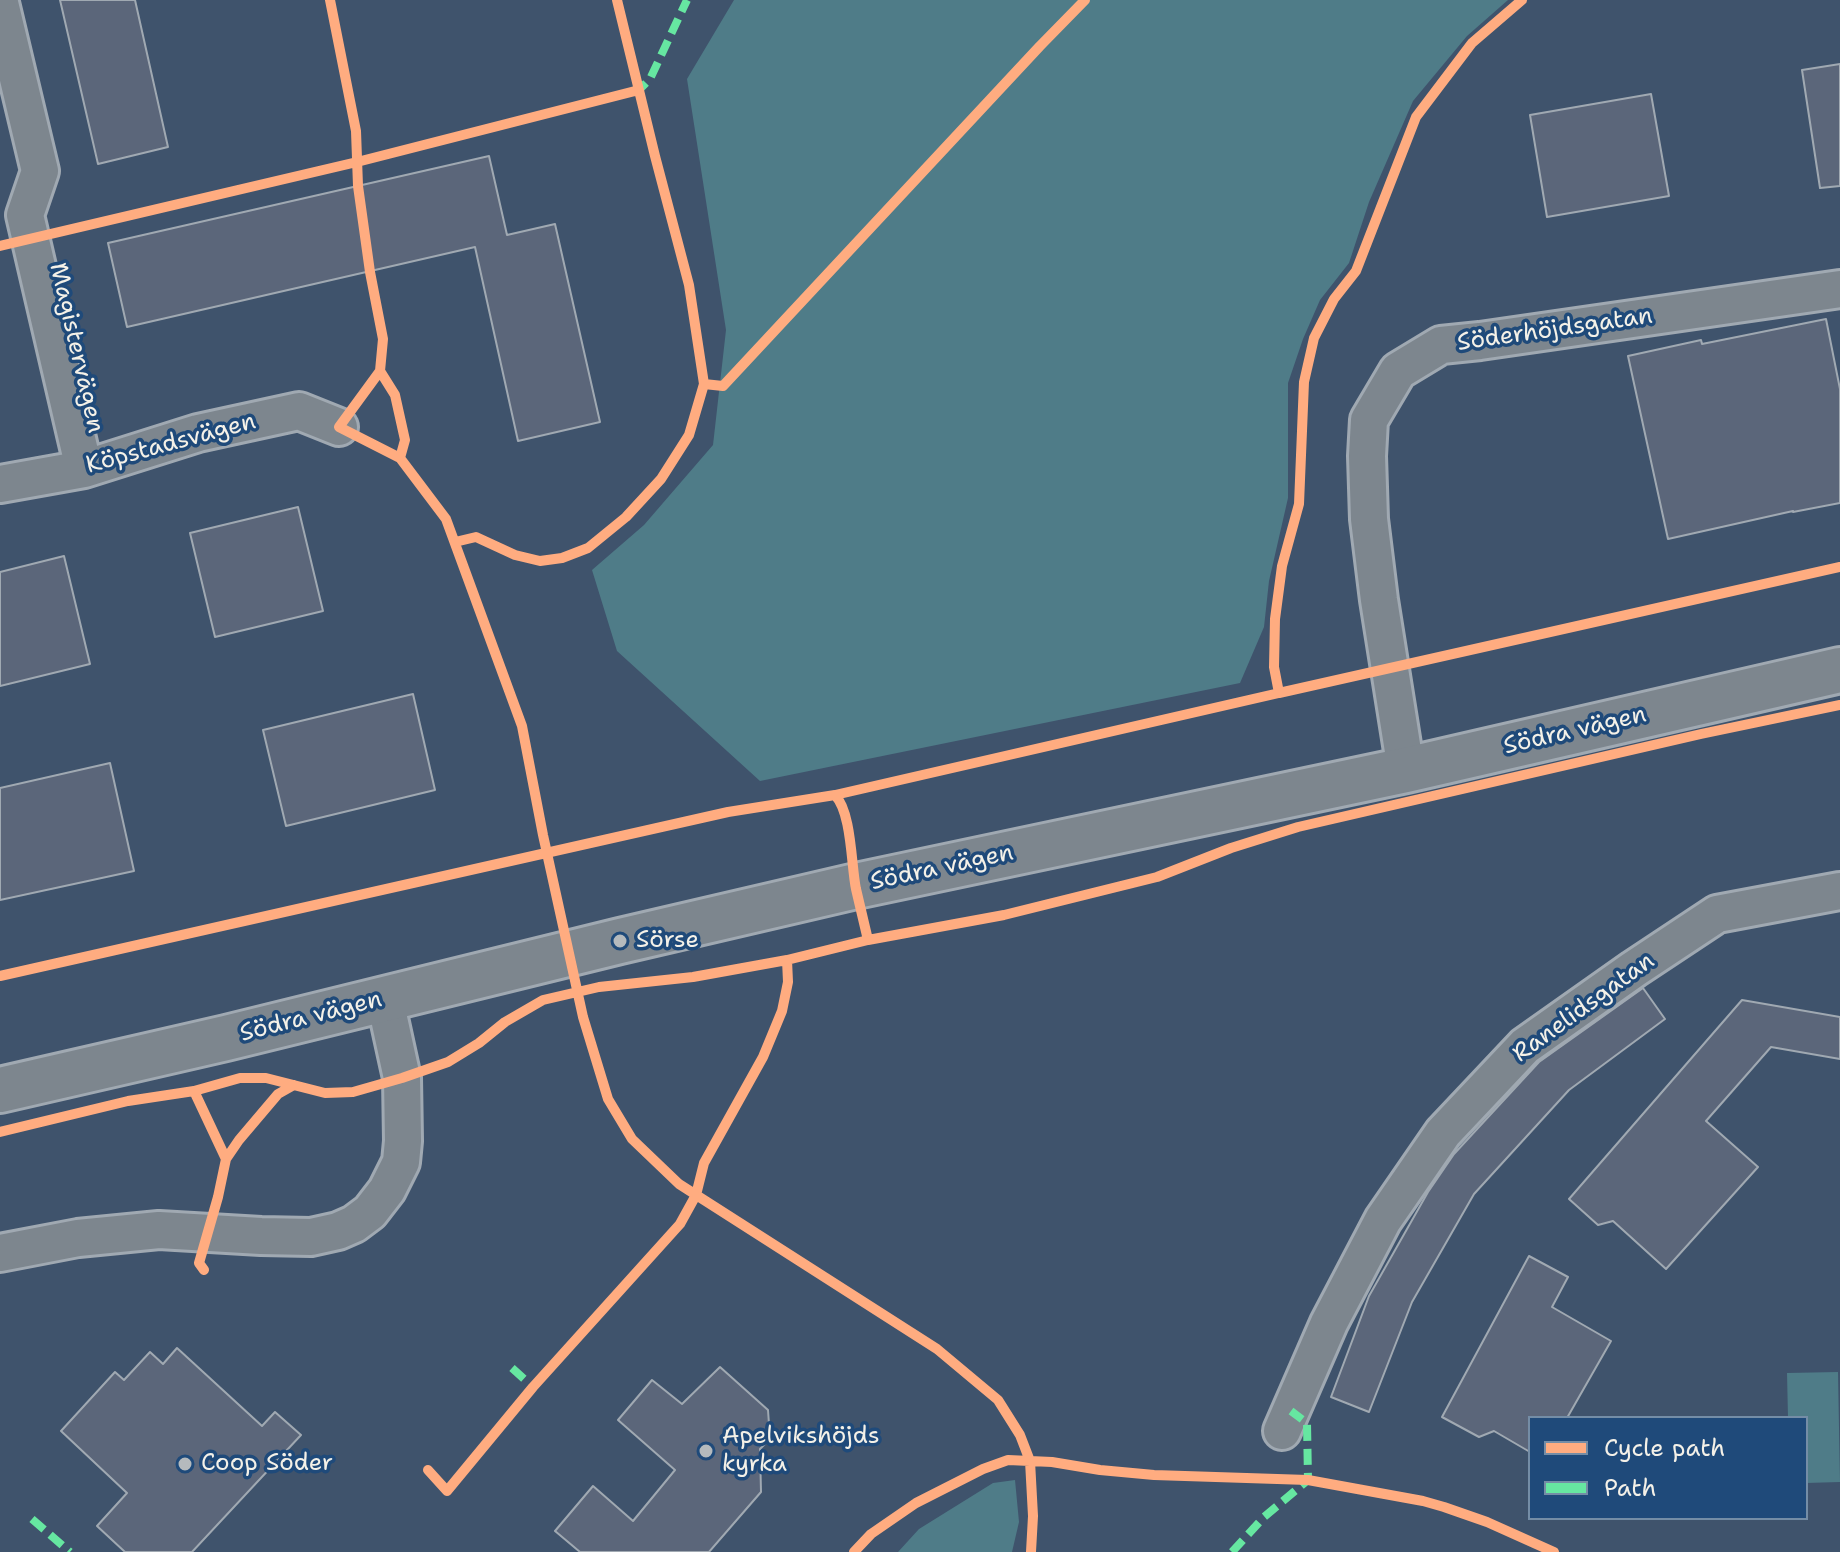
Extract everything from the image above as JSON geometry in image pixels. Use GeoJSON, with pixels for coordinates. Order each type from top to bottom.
{"type":"FeatureCollection","features":[{"type":"Feature","properties":{"kind":"street","name":"Magistervägen"},"geometry":{"type":"LineString","coordinates":[[0,3],[40,171],[25,215],[84,469]]}},
{"type":"Feature","properties":{"kind":"street","name":"Söderhöjdsgatan"},"geometry":{"type":"LineString","coordinates":[[1406,770],[1370,532],[1367,456],[1369,420],[1398,371],[1441,345],[1840,289]]}},
{"type":"Feature","properties":{"kind":"street","name":"Köpstadsvägen"},"geometry":{"type":"LineString","coordinates":[[0,484],[84,469],[198,433],[299,411],[339,427]]}},
{"type":"Feature","properties":{"kind":"street","name":"Södra vägen"},"geometry":{"type":"LineString","coordinates":[[0,1090],[856,886],[1406,770],[1840,670]]}},
{"type":"Feature","properties":{"kind":"street","name":"Ranelidsgatan"},"geometry":{"type":"LineString","coordinates":[[1282,1431],[1329,1323],[1383,1220],[1443,1133],[1525,1046],[1717,914],[1840,891]]}},
{"type":"Feature","properties":{"kind":"street"},"geometry":{"type":"LineString","coordinates":[[0,1253],[78,1238],[159,1230],[311,1237],[354,1224],[370,1212],[387,1190],[401,1162],[402,1078],[385,1000]]}},
{"type":"Feature","properties":{"kind":"green space"},"geometry":{"type":"Polygon","coordinates":[[[734,0],[1508,0],[1467,36],[1413,101],[1369,202],[1349,263],[1320,300],[1303,339],[1288,383],[1288,498],[1269,581],[1264,627],[1240,683],[760,781],[617,651],[592,570],[644,525],[713,445],[726,330],[687,79],[734,0]]]}},
{"type":"Feature","properties":{"kind":"green space"},"geometry":{"type":"Polygon","coordinates":[[[1838,1372],[1840,1482],[1808,1483],[1808,1416],[1788,1416],[1787,1373],[1838,1372]]]}},
{"type":"Feature","properties":{"kind":"green space"},"geometry":{"type":"Polygon","coordinates":[[[1015,1480],[1019,1522],[1012,1552],[898,1552],[919,1529],[993,1483],[1015,1480]]]}},
{"type":"Feature","properties":{"kind":"building"},"geometry":{"type":"Polygon","coordinates":[[[60,0],[135,0],[168,147],[98,164],[60,0]]]}},
{"type":"Feature","properties":{"kind":"building"},"geometry":{"type":"Polygon","coordinates":[[[1840,64],[1840,186],[1820,188],[1802,70],[1840,64]]]}},
{"type":"Feature","properties":{"kind":"building"},"geometry":{"type":"Polygon","coordinates":[[[1651,94],[1669,196],[1547,217],[1530,115],[1651,94]]]}},
{"type":"Feature","properties":{"kind":"building"},"geometry":{"type":"Polygon","coordinates":[[[489,156],[507,235],[555,224],[600,422],[518,441],[475,247],[127,327],[108,243],[489,156]]]}},
{"type":"Feature","properties":{"kind":"building"},"geometry":{"type":"Polygon","coordinates":[[[1826,319],[1840,389],[1840,503],[1668,539],[1628,356],[1826,319]]]}},
{"type":"Feature","properties":{"kind":"building"},"geometry":{"type":"Polygon","coordinates":[[[298,507],[323,611],[215,637],[190,533],[298,507]]]}},
{"type":"Feature","properties":{"kind":"building"},"geometry":{"type":"Polygon","coordinates":[[[64,556],[90,664],[0,686],[0,572],[64,556]]]}},
{"type":"Feature","properties":{"kind":"building"},"geometry":{"type":"Polygon","coordinates":[[[413,694],[435,790],[286,826],[263,730],[413,694]]]}},
{"type":"Feature","properties":{"kind":"building"},"geometry":{"type":"Polygon","coordinates":[[[110,763],[134,871],[0,900],[0,788],[110,763]]]}},
{"type":"Feature","properties":{"kind":"building"},"geometry":{"type":"Polygon","coordinates":[[[1643,988],[1665,1019],[1569,1090],[1474,1194],[1412,1302],[1369,1412],[1331,1397],[1369,1296],[1428,1192],[1454,1154],[1539,1062],[1643,988]]]}},
{"type":"Feature","properties":{"kind":"building"},"geometry":{"type":"Polygon","coordinates":[[[1742,1000],[1840,1017],[1840,1059],[1771,1047],[1706,1121],[1758,1167],[1666,1269],[1613,1221],[1598,1225],[1569,1199],[1742,1000]]]}},
{"type":"Feature","properties":{"kind":"building"},"geometry":{"type":"Polygon","coordinates":[[[1529,1256],[1568,1277],[1552,1307],[1611,1341],[1568,1416],[1528,1416],[1528,1451],[1494,1431],[1479,1437],[1442,1417],[1529,1256]]]}},
{"type":"Feature","properties":{"kind":"building","name":"Coop Söder"},"geometry":{"type":"Polygon","coordinates":[[[177,1348],[262,1426],[275,1412],[301,1435],[192,1552],[125,1552],[97,1526],[127,1493],[61,1431],[115,1372],[124,1380],[150,1352],[163,1364],[177,1348]]]}},
{"type":"Feature","properties":{"kind":"building","name":"Apelvikshöjds kyrka"},"geometry":{"type":"Polygon","coordinates":[[[720,1367],[768,1410],[770,1439],[760,1449],[761,1492],[709,1552],[580,1552],[555,1531],[593,1486],[633,1521],[675,1470],[618,1420],[652,1380],[682,1404],[720,1367]]]}},
{"type":"Feature","properties":{"kind":"marked path"},"geometry":{"type":"LineString","coordinates":[[633,91],[639,90],[650,79],[687,0]]}},
{"type":"Feature","properties":{"kind":"marked path"},"geometry":{"type":"LineString","coordinates":[[512,1368],[533,1387]]}},
{"type":"Feature","properties":{"kind":"marked path"},"geometry":{"type":"LineString","coordinates":[[1232,1552],[1264,1517],[1308,1480],[1307,1423],[1291,1411]]}},
{"type":"Feature","properties":{"kind":"marked path"},"geometry":{"type":"LineString","coordinates":[[32,1519],[70,1552]]}},
{"type":"Feature","properties":{"kind":"cycle path"},"geometry":{"type":"LineString","coordinates":[[330,0],[356,131],[358,186],[383,339],[380,371],[395,395],[405,440],[400,458],[446,519],[522,726],[583,1017],[608,1099],[632,1139],[679,1184],[937,1349],[998,1400],[1020,1435],[1030,1461],[1031,1552]]}},
{"type":"Feature","properties":{"kind":"cycle path"},"geometry":{"type":"LineString","coordinates":[[455,542],[476,537],[515,555],[540,561],[562,558],[588,548],[626,517],[661,479],[689,435],[704,384],[689,285],[617,0]]}},
{"type":"Feature","properties":{"kind":"cycle path"},"geometry":{"type":"LineString","coordinates":[[704,384],[723,386],[1085,0]]}},
{"type":"Feature","properties":{"kind":"cycle path"},"geometry":{"type":"LineString","coordinates":[[0,976],[728,812],[835,795],[1279,693],[1274,667],[1275,619],[1282,566],[1299,504],[1304,382],[1314,338],[1334,299],[1356,271],[1416,117],[1472,43],[1522,0]]}},
{"type":"Feature","properties":{"kind":"cycle path"},"geometry":{"type":"LineString","coordinates":[[0,246],[357,162],[639,90]]}},
{"type":"Feature","properties":{"kind":"cycle path"},"geometry":{"type":"LineString","coordinates":[[380,371],[339,427],[400,458]]}},
{"type":"Feature","properties":{"kind":"cycle path"},"geometry":{"type":"LineString","coordinates":[[1279,693],[1840,567]]}},
{"type":"Feature","properties":{"kind":"cycle path"},"geometry":{"type":"LineString","coordinates":[[0,1132],[128,1101],[194,1091],[240,1078],[266,1078],[325,1093],[353,1092],[448,1062],[543,1000],[599,987],[693,977],[787,960],[868,940],[1004,915],[1157,877],[1231,848],[1298,827],[1840,705]]}},
{"type":"Feature","properties":{"kind":"cycle path"},"geometry":{"type":"LineString","coordinates":[[835,795],[841,803],[848,826],[856,889],[868,940]]}},
{"type":"Feature","properties":{"kind":"cycle path"},"geometry":{"type":"LineString","coordinates":[[428,1470],[447,1491],[533,1387],[680,1224],[696,1195],[704,1163],[763,1057],[782,1011],[788,982],[787,960]]}},
{"type":"Feature","properties":{"kind":"cycle path"},"geometry":{"type":"LineString","coordinates":[[226,1159],[278,1094],[294,1085]]}},
{"type":"Feature","properties":{"kind":"cycle path"},"geometry":{"type":"LineString","coordinates":[[194,1091],[226,1159],[199,1263],[204,1270]]}},
{"type":"Feature","properties":{"kind":"cycle path"},"geometry":{"type":"LineString","coordinates":[[854,1552],[871,1534],[916,1503],[983,1469],[1008,1460],[1052,1462],[1154,1475],[1308,1480],[1444,1507],[1554,1552]]}},
{"type":"Feature","properties":{"kind":"place","name":"Sörse"},"geometry":{"type":"Point","coordinates":[620,941]}},
{"type":"Feature","properties":{"kind":"place","name":"Apelvikshöjds kyrka"},"geometry":{"type":"Point","coordinates":[706,1451]}},
{"type":"Feature","properties":{"kind":"place","name":"Coop Söder"},"geometry":{"type":"Point","coordinates":[185,1464]}}]}
